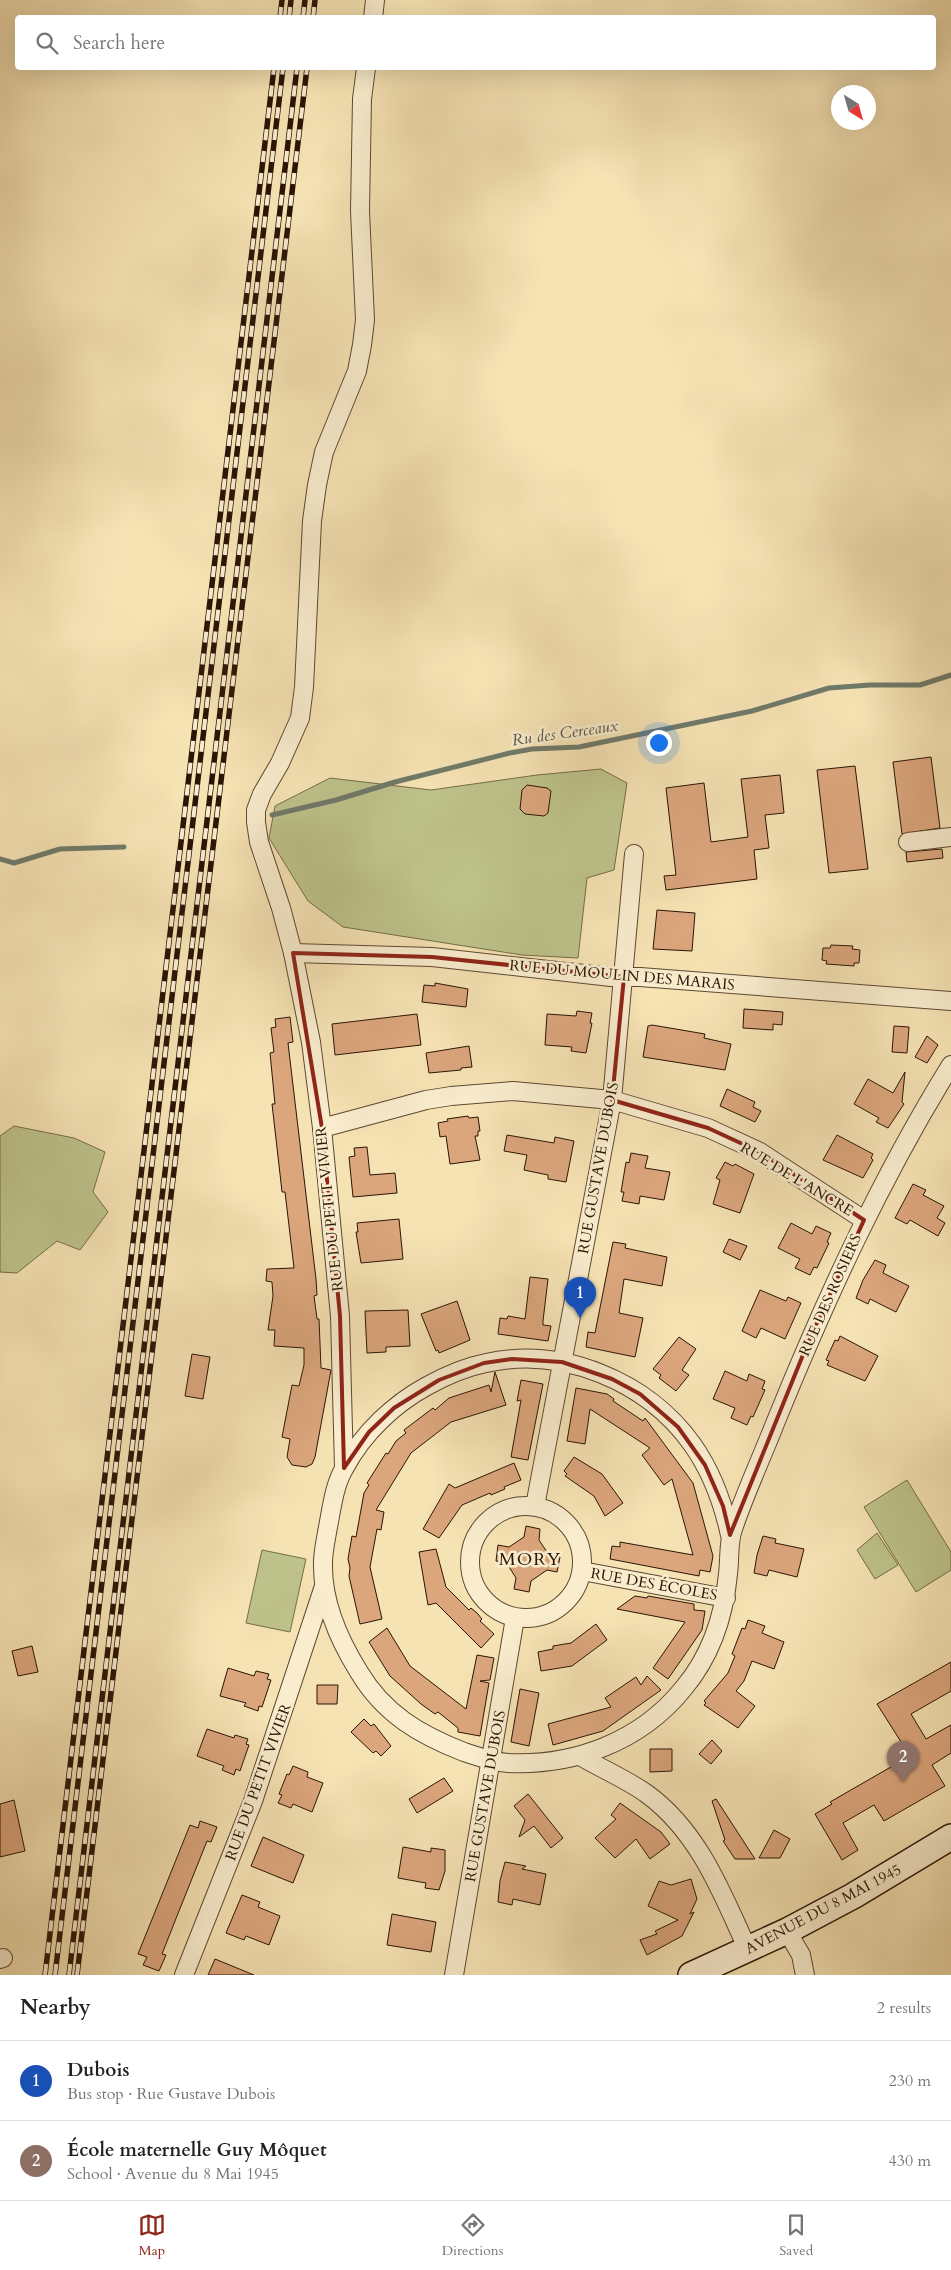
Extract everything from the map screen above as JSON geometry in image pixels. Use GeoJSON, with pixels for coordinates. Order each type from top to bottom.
{"type":"FeatureCollection","features":[{"type":"Feature","properties":{"kind":"main road","name":"AVENUE DU 8 MAI 1945"},"geometry":{"type":"LineString","coordinates":[[691,1975],[787,1931],[853,1896],[951,1837]]}},
{"type":"Feature","properties":{"kind":"street"},"geometry":{"type":"LineString","coordinates":[[373,15],[375,0]]}},
{"type":"Feature","properties":{"kind":"street","name":"RUE DU PETIT VIVIER"},"geometry":{"type":"LineString","coordinates":[[344,1468],[340,1316],[322,1128],[311,1042],[282,908],[259,842],[256,810],[262,794],[291,741],[300,718],[304,687],[312,521],[317,485],[324,452],[357,371],[362,345],[365,320],[360,210],[362,99],[366,70]]}},
{"type":"Feature","properties":{"kind":"street"},"geometry":{"type":"LineString","coordinates":[[908,842],[951,837]]}},
{"type":"Feature","properties":{"kind":"street","name":"RUE GUSTAVE DUBOIS"},"geometry":{"type":"LineString","coordinates":[[535,1506],[612,1100],[634,854]]}},
{"type":"Feature","properties":{"kind":"street","name":"RUE DU MOULIN DES MARAIS"},"geometry":{"type":"LineString","coordinates":[[293,953],[432,957],[624,977],[951,1001]]}},
{"type":"Feature","properties":{"kind":"street","name":"RUE DES ROSIERS"},"geometry":{"type":"LineString","coordinates":[[730,1535],[807,1345],[864,1220],[951,1065]]}},
{"type":"Feature","properties":{"kind":"street","name":"RUE DE L'ANCRE"},"geometry":{"type":"LineString","coordinates":[[322,1128],[426,1100],[452,1096],[513,1091],[612,1100],[708,1128],[760,1152],[864,1220]]}},
{"type":"Feature","properties":{"kind":"street"},"geometry":{"type":"LineString","coordinates":[[512,1359],[562,1362],[589,1368],[640,1394],[678,1427],[692,1444],[705,1465],[723,1506],[730,1535],[726,1598],[716,1634],[704,1659],[686,1686],[664,1710],[638,1729],[610,1745],[580,1756],[536,1764],[491,1762],[432,1740],[407,1725],[381,1701],[363,1679],[346,1651],[334,1622],[324,1586],[324,1551],[334,1494],[344,1468],[369,1432],[394,1408],[416,1392],[439,1380],[484,1363],[512,1359]]}},
{"type":"Feature","properties":{"kind":"street"},"geometry":{"type":"LineString","coordinates":[[520,1505],[535,1506],[552,1511],[566,1522],[577,1536],[582,1554],[582,1571],[576,1588],[565,1603],[550,1613],[541,1616],[515,1618],[498,1612],[484,1601],[474,1587],[469,1570],[470,1552],[474,1538],[482,1526],[493,1516],[506,1508],[520,1505]]}},
{"type":"Feature","properties":{"kind":"street","name":"RUE DES ÉCOLES"},"geometry":{"type":"LineString","coordinates":[[582,1571],[726,1598]]}},
{"type":"Feature","properties":{"kind":"street","name":"RUE DU PETIT VIVIER"},"geometry":{"type":"LineString","coordinates":[[184,1975],[253,1801],[324,1586]]}},
{"type":"Feature","properties":{"kind":"street","name":"RUE GUSTAVE DUBOIS"},"geometry":{"type":"LineString","coordinates":[[454,1975],[515,1618]]}},
{"type":"Feature","properties":{"kind":"street"},"geometry":{"type":"LineString","coordinates":[[580,1756],[646,1794],[678,1822],[703,1856],[748,1950]]}},
{"type":"Feature","properties":{"kind":"street"},"geometry":{"type":"LineString","coordinates":[[787,1931],[801,1955],[805,1975]]}},
{"type":"Feature","properties":{"kind":"highlighted area"},"geometry":{"type":"Polygon","coordinates":[[[293,953],[432,957],[624,977],[612,1100],[708,1128],[760,1152],[864,1220],[807,1345],[730,1535],[723,1506],[705,1465],[678,1427],[640,1394],[612,1379],[562,1362],[512,1359],[484,1363],[439,1380],[394,1408],[369,1432],[344,1468],[340,1316],[322,1128],[293,953]]]}},
{"type":"Feature","properties":{"kind":"green space"},"geometry":{"type":"Polygon","coordinates":[[[601,769],[627,783],[614,870],[587,878],[578,958],[522,955],[343,927],[308,901],[269,838],[275,806],[330,778],[431,790],[537,775],[601,769]]]}},
{"type":"Feature","properties":{"kind":"green space"},"geometry":{"type":"Polygon","coordinates":[[[14,1126],[74,1138],[105,1152],[93,1192],[108,1212],[80,1250],[57,1241],[17,1273],[0,1272],[0,1136],[14,1126]]]}},
{"type":"Feature","properties":{"kind":"green space"},"geometry":{"type":"Polygon","coordinates":[[[907,1480],[951,1552],[951,1570],[916,1592],[864,1507],[907,1480]]]}},
{"type":"Feature","properties":{"kind":"green space"},"geometry":{"type":"Polygon","coordinates":[[[877,1533],[898,1565],[875,1579],[857,1550],[877,1533]]]}},
{"type":"Feature","properties":{"kind":"green space"},"geometry":{"type":"Polygon","coordinates":[[[262,1550],[306,1559],[290,1632],[246,1623],[262,1550]]]}},
{"type":"Feature","properties":{"kind":"building"},"geometry":{"type":"Polygon","coordinates":[[[931,757],[940,828],[902,834],[893,762],[931,757]]]}},
{"type":"Feature","properties":{"kind":"building"},"geometry":{"type":"Polygon","coordinates":[[[855,766],[868,869],[829,873],[817,770],[855,766]]]}},
{"type":"Feature","properties":{"kind":"building"},"geometry":{"type":"Polygon","coordinates":[[[780,775],[784,813],[765,815],[769,848],[754,850],[757,879],[666,890],[664,876],[676,875],[666,788],[704,783],[711,842],[748,837],[741,779],[780,775]]]}},
{"type":"Feature","properties":{"kind":"building"},"geometry":{"type":"Polygon","coordinates":[[[527,785],[547,788],[551,791],[548,813],[544,816],[525,814],[520,809],[522,790],[527,785]]]}},
{"type":"Feature","properties":{"kind":"building"},"geometry":{"type":"Polygon","coordinates":[[[942,849],[943,858],[907,862],[906,852],[942,849]]]}},
{"type":"Feature","properties":{"kind":"building"},"geometry":{"type":"Polygon","coordinates":[[[657,910],[695,913],[692,951],[653,949],[657,910]]]}},
{"type":"Feature","properties":{"kind":"building"},"geometry":{"type":"Polygon","coordinates":[[[831,945],[853,946],[852,949],[860,950],[859,963],[854,963],[854,966],[826,964],[827,961],[822,960],[823,948],[830,948],[831,945]]]}},
{"type":"Feature","properties":{"kind":"building"},"geometry":{"type":"Polygon","coordinates":[[[435,983],[468,989],[466,1007],[422,1002],[424,985],[435,986],[435,983]]]}},
{"type":"Feature","properties":{"kind":"building"},"geometry":{"type":"Polygon","coordinates":[[[744,1009],[783,1012],[782,1025],[773,1024],[773,1030],[743,1028],[744,1009]]]}},
{"type":"Feature","properties":{"kind":"building"},"geometry":{"type":"Polygon","coordinates":[[[577,1011],[592,1013],[586,1053],[571,1051],[572,1047],[545,1045],[547,1014],[576,1016],[577,1011]]]}},
{"type":"Feature","properties":{"kind":"building"},"geometry":{"type":"Polygon","coordinates":[[[417,1014],[421,1045],[335,1055],[332,1024],[417,1014]]]}},
{"type":"Feature","properties":{"kind":"building"},"geometry":{"type":"Polygon","coordinates":[[[290,1017],[293,1042],[288,1043],[316,1279],[317,1295],[314,1296],[317,1319],[319,1319],[321,1368],[331,1370],[315,1457],[312,1464],[306,1467],[292,1465],[287,1457],[290,1439],[282,1437],[292,1385],[299,1386],[304,1365],[304,1348],[274,1346],[275,1330],[268,1330],[273,1296],[272,1282],[266,1281],[267,1269],[294,1268],[285,1192],[282,1192],[272,1104],[275,1104],[270,1053],[274,1052],[271,1028],[276,1027],[275,1019],[290,1017]]]}},
{"type":"Feature","properties":{"kind":"building"},"geometry":{"type":"Polygon","coordinates":[[[652,1025],[705,1034],[704,1038],[731,1044],[725,1070],[643,1057],[648,1026],[652,1025]]]}},
{"type":"Feature","properties":{"kind":"building"},"geometry":{"type":"Polygon","coordinates":[[[894,1026],[909,1027],[907,1053],[892,1052],[894,1026]]]}},
{"type":"Feature","properties":{"kind":"building"},"geometry":{"type":"Polygon","coordinates":[[[927,1036],[938,1045],[927,1063],[915,1057],[927,1036]]]}},
{"type":"Feature","properties":{"kind":"building"},"geometry":{"type":"Polygon","coordinates":[[[469,1046],[472,1067],[429,1073],[426,1053],[469,1046]]]}},
{"type":"Feature","properties":{"kind":"building"},"geometry":{"type":"Polygon","coordinates":[[[905,1072],[902,1102],[904,1104],[888,1128],[876,1122],[879,1118],[854,1104],[868,1079],[893,1093],[905,1072]]]}},
{"type":"Feature","properties":{"kind":"building"},"geometry":{"type":"Polygon","coordinates":[[[727,1089],[755,1102],[753,1107],[761,1111],[755,1122],[720,1106],[727,1089]]]}},
{"type":"Feature","properties":{"kind":"building"},"geometry":{"type":"Polygon","coordinates":[[[468,1116],[469,1118],[478,1117],[480,1131],[478,1131],[478,1136],[475,1136],[480,1160],[450,1164],[446,1136],[440,1137],[438,1123],[448,1121],[447,1119],[468,1116]]]}},
{"type":"Feature","properties":{"kind":"building"},"geometry":{"type":"Polygon","coordinates":[[[507,1135],[554,1143],[555,1137],[574,1141],[566,1182],[548,1179],[548,1175],[524,1170],[527,1155],[504,1151],[507,1135]]]}},
{"type":"Feature","properties":{"kind":"building"},"geometry":{"type":"Polygon","coordinates":[[[837,1135],[873,1154],[871,1158],[873,1160],[863,1178],[823,1160],[837,1135]]]}},
{"type":"Feature","properties":{"kind":"building"},"geometry":{"type":"Polygon","coordinates":[[[367,1147],[370,1175],[395,1173],[397,1193],[353,1197],[349,1157],[355,1156],[354,1148],[367,1147]]]}},
{"type":"Feature","properties":{"kind":"building"},"geometry":{"type":"Polygon","coordinates":[[[631,1153],[648,1156],[645,1168],[670,1172],[664,1200],[640,1196],[639,1204],[622,1201],[624,1192],[621,1192],[626,1162],[629,1163],[631,1153]]]}},
{"type":"Feature","properties":{"kind":"building"},"geometry":{"type":"Polygon","coordinates":[[[725,1162],[733,1166],[735,1164],[754,1174],[740,1213],[713,1204],[720,1180],[716,1178],[725,1162]]]}},
{"type":"Feature","properties":{"kind":"building"},"geometry":{"type":"Polygon","coordinates":[[[913,1184],[926,1190],[923,1195],[944,1206],[937,1218],[945,1223],[938,1236],[910,1220],[907,1224],[895,1218],[913,1184]]]}},
{"type":"Feature","properties":{"kind":"building"},"geometry":{"type":"Polygon","coordinates":[[[399,1219],[403,1259],[361,1263],[356,1232],[358,1232],[357,1223],[399,1219]]]}},
{"type":"Feature","properties":{"kind":"building"},"geometry":{"type":"Polygon","coordinates":[[[791,1223],[812,1234],[816,1226],[831,1233],[827,1242],[829,1243],[817,1268],[814,1267],[810,1275],[795,1268],[800,1259],[778,1248],[791,1223]]]}},
{"type":"Feature","properties":{"kind":"building"},"geometry":{"type":"Polygon","coordinates":[[[729,1239],[747,1246],[740,1260],[723,1252],[729,1239]]]}},
{"type":"Feature","properties":{"kind":"building"},"geometry":{"type":"Polygon","coordinates":[[[613,1242],[626,1244],[625,1248],[667,1257],[662,1286],[624,1279],[619,1313],[643,1318],[635,1357],[586,1347],[588,1332],[595,1333],[613,1242]]]}},
{"type":"Feature","properties":{"kind":"building"},"geometry":{"type":"Polygon","coordinates":[[[875,1260],[886,1265],[883,1273],[909,1286],[896,1312],[870,1299],[868,1304],[856,1298],[863,1280],[875,1260]]]}},
{"type":"Feature","properties":{"kind":"building"},"geometry":{"type":"Polygon","coordinates":[[[530,1277],[548,1279],[543,1325],[551,1326],[548,1341],[498,1334],[500,1318],[507,1319],[508,1316],[525,1319],[530,1277]]]}},
{"type":"Feature","properties":{"kind":"building"},"geometry":{"type":"Polygon","coordinates":[[[760,1290],[786,1301],[788,1297],[801,1303],[785,1339],[761,1328],[756,1338],[742,1331],[760,1290]]]}},
{"type":"Feature","properties":{"kind":"building"},"geometry":{"type":"Polygon","coordinates":[[[457,1301],[470,1340],[439,1353],[438,1350],[436,1351],[421,1314],[457,1301]]]}},
{"type":"Feature","properties":{"kind":"building"},"geometry":{"type":"Polygon","coordinates":[[[408,1310],[410,1346],[386,1347],[386,1352],[367,1353],[365,1311],[408,1310]]]}},
{"type":"Feature","properties":{"kind":"building"},"geometry":{"type":"Polygon","coordinates":[[[840,1336],[878,1356],[865,1381],[827,1365],[829,1361],[826,1360],[835,1340],[838,1341],[840,1336]]]}},
{"type":"Feature","properties":{"kind":"building"},"geometry":{"type":"Polygon","coordinates":[[[679,1337],[696,1349],[682,1370],[689,1375],[676,1391],[659,1378],[661,1375],[653,1369],[679,1337]]]}},
{"type":"Feature","properties":{"kind":"building"},"geometry":{"type":"Polygon","coordinates":[[[192,1354],[210,1357],[203,1399],[185,1396],[192,1354]]]}},
{"type":"Feature","properties":{"kind":"building"},"geometry":{"type":"Polygon","coordinates":[[[725,1371],[747,1381],[749,1374],[765,1381],[762,1389],[765,1390],[753,1417],[751,1416],[747,1425],[731,1418],[735,1408],[713,1399],[725,1371]]]}},
{"type":"Feature","properties":{"kind":"building"},"geometry":{"type":"Polygon","coordinates":[[[495,1372],[506,1405],[451,1422],[411,1453],[376,1510],[384,1512],[381,1530],[377,1529],[370,1567],[382,1619],[360,1624],[349,1576],[348,1559],[352,1536],[356,1537],[364,1493],[369,1485],[367,1483],[386,1453],[388,1454],[396,1441],[406,1433],[404,1430],[433,1408],[435,1410],[449,1398],[489,1385],[491,1392],[495,1372]]]}},
{"type":"Feature","properties":{"kind":"building"},"geometry":{"type":"Polygon","coordinates":[[[521,1380],[543,1384],[528,1460],[511,1457],[521,1400],[517,1401],[521,1380]]]}},
{"type":"Feature","properties":{"kind":"building"},"geometry":{"type":"Polygon","coordinates":[[[576,1388],[607,1394],[614,1399],[613,1401],[643,1421],[645,1418],[693,1483],[713,1556],[710,1572],[700,1570],[699,1576],[610,1559],[612,1546],[620,1547],[620,1542],[693,1555],[672,1479],[664,1485],[642,1455],[650,1448],[590,1409],[585,1444],[567,1441],[576,1388]]]}},
{"type":"Feature","properties":{"kind":"building"},"geometry":{"type":"Polygon","coordinates":[[[574,1457],[602,1474],[623,1503],[605,1516],[594,1496],[565,1476],[567,1474],[564,1471],[574,1457]]]}},
{"type":"Feature","properties":{"kind":"building"},"geometry":{"type":"Polygon","coordinates":[[[514,1463],[521,1480],[491,1495],[490,1493],[462,1505],[439,1538],[423,1529],[449,1484],[455,1488],[514,1463]]]}},
{"type":"Feature","properties":{"kind":"building"},"geometry":{"type":"Polygon","coordinates":[[[526,1526],[540,1529],[539,1540],[549,1555],[560,1557],[557,1572],[547,1570],[531,1581],[529,1592],[514,1589],[516,1578],[506,1562],[496,1561],[498,1545],[509,1547],[524,1537],[526,1526]]]}},
{"type":"Feature","properties":{"kind":"building"},"geometry":{"type":"Polygon","coordinates":[[[763,1536],[776,1539],[775,1543],[804,1549],[797,1577],[769,1570],[767,1576],[754,1573],[763,1536]]]}},
{"type":"Feature","properties":{"kind":"building"},"geometry":{"type":"Polygon","coordinates":[[[436,1549],[446,1587],[469,1610],[471,1608],[477,1613],[482,1619],[480,1621],[494,1634],[481,1648],[436,1603],[428,1605],[419,1552],[436,1549]]]}},
{"type":"Feature","properties":{"kind":"building"},"geometry":{"type":"Polygon","coordinates":[[[635,1596],[647,1598],[648,1596],[694,1604],[694,1610],[705,1611],[702,1630],[668,1679],[653,1668],[685,1622],[617,1609],[635,1596]]]}},
{"type":"Feature","properties":{"kind":"building"},"geometry":{"type":"Polygon","coordinates":[[[748,1620],[765,1626],[762,1633],[784,1642],[774,1669],[752,1661],[744,1681],[736,1691],[755,1706],[738,1728],[704,1705],[706,1703],[704,1701],[728,1673],[735,1656],[732,1654],[742,1628],[745,1629],[748,1620]]]}},
{"type":"Feature","properties":{"kind":"building"},"geometry":{"type":"Polygon","coordinates":[[[596,1624],[607,1640],[572,1666],[541,1671],[538,1652],[553,1649],[553,1646],[571,1643],[596,1624]]]}},
{"type":"Feature","properties":{"kind":"building"},"geometry":{"type":"Polygon","coordinates":[[[387,1628],[410,1666],[466,1709],[477,1655],[494,1658],[490,1680],[480,1681],[489,1683],[480,1736],[458,1732],[458,1728],[438,1712],[435,1714],[421,1704],[390,1676],[369,1642],[387,1628]]]}},
{"type":"Feature","properties":{"kind":"building"},"geometry":{"type":"Polygon","coordinates":[[[32,1646],[38,1672],[18,1676],[12,1651],[32,1646]]]}},
{"type":"Feature","properties":{"kind":"building"},"geometry":{"type":"Polygon","coordinates":[[[951,1662],[951,1691],[911,1714],[926,1739],[951,1725],[951,1753],[932,1765],[945,1786],[884,1821],[874,1805],[843,1823],[858,1850],[842,1860],[815,1814],[832,1804],[830,1802],[910,1756],[877,1704],[951,1662]]]}},
{"type":"Feature","properties":{"kind":"building"},"geometry":{"type":"Polygon","coordinates":[[[228,1668],[254,1676],[256,1671],[269,1674],[267,1679],[271,1680],[262,1707],[259,1706],[258,1711],[244,1706],[246,1703],[220,1696],[228,1668]]]}},
{"type":"Feature","properties":{"kind":"building"},"geometry":{"type":"Polygon","coordinates":[[[647,1676],[661,1690],[603,1731],[553,1745],[548,1724],[611,1707],[605,1698],[636,1677],[641,1685],[647,1676]]]}},
{"type":"Feature","properties":{"kind":"building"},"geometry":{"type":"Polygon","coordinates":[[[317,1685],[338,1685],[337,1704],[317,1704],[317,1685]]]}},
{"type":"Feature","properties":{"kind":"building"},"geometry":{"type":"Polygon","coordinates":[[[520,1689],[539,1693],[529,1746],[511,1742],[520,1689]]]}},
{"type":"Feature","properties":{"kind":"building"},"geometry":{"type":"Polygon","coordinates":[[[364,1719],[371,1726],[374,1724],[391,1746],[381,1756],[376,1751],[373,1753],[351,1732],[364,1719]]]}},
{"type":"Feature","properties":{"kind":"building"},"geometry":{"type":"Polygon","coordinates":[[[207,1729],[234,1738],[235,1735],[248,1739],[246,1744],[249,1745],[240,1771],[236,1769],[234,1775],[222,1770],[224,1766],[197,1756],[207,1729]]]}},
{"type":"Feature","properties":{"kind":"building"},"geometry":{"type":"Polygon","coordinates":[[[712,1740],[722,1751],[711,1764],[699,1754],[712,1740]]]}},
{"type":"Feature","properties":{"kind":"building"},"geometry":{"type":"Polygon","coordinates":[[[650,1749],[672,1749],[672,1771],[650,1772],[650,1749]]]}},
{"type":"Feature","properties":{"kind":"building"},"geometry":{"type":"Polygon","coordinates":[[[293,1766],[308,1772],[307,1777],[323,1783],[312,1812],[293,1804],[291,1808],[278,1803],[282,1795],[279,1794],[287,1774],[289,1775],[293,1766]]]}},
{"type":"Feature","properties":{"kind":"building"},"geometry":{"type":"Polygon","coordinates":[[[444,1778],[453,1791],[417,1813],[409,1799],[444,1778]]]}},
{"type":"Feature","properties":{"kind":"building"},"geometry":{"type":"Polygon","coordinates":[[[528,1794],[563,1838],[551,1848],[534,1826],[519,1837],[525,1820],[514,1806],[528,1794]]]}},
{"type":"Feature","properties":{"kind":"building"},"geometry":{"type":"Polygon","coordinates":[[[716,1799],[755,1859],[735,1859],[723,1841],[725,1840],[712,1801],[716,1799]]]}},
{"type":"Feature","properties":{"kind":"building"},"geometry":{"type":"Polygon","coordinates":[[[14,1800],[25,1851],[0,1857],[0,1804],[14,1800]]]}},
{"type":"Feature","properties":{"kind":"building"},"geometry":{"type":"Polygon","coordinates":[[[620,1803],[661,1832],[670,1844],[650,1859],[636,1839],[615,1858],[595,1838],[616,1819],[611,1815],[620,1803]]]}},
{"type":"Feature","properties":{"kind":"building"},"geometry":{"type":"Polygon","coordinates":[[[200,1821],[217,1827],[211,1842],[207,1841],[162,1954],[166,1955],[159,1971],[143,1965],[147,1957],[138,1954],[190,1825],[198,1828],[200,1821]]]}},
{"type":"Feature","properties":{"kind":"building"},"geometry":{"type":"Polygon","coordinates":[[[774,1830],[790,1839],[780,1858],[759,1858],[774,1830]]]}},
{"type":"Feature","properties":{"kind":"building"},"geometry":{"type":"Polygon","coordinates":[[[263,1837],[304,1855],[293,1883],[251,1866],[263,1837]]]}},
{"type":"Feature","properties":{"kind":"building"},"geometry":{"type":"Polygon","coordinates":[[[403,1847],[431,1852],[431,1848],[445,1850],[445,1871],[439,1890],[425,1888],[426,1883],[398,1878],[403,1847]]]}},
{"type":"Feature","properties":{"kind":"building"},"geometry":{"type":"Polygon","coordinates":[[[505,1862],[526,1866],[522,1869],[546,1874],[540,1905],[513,1899],[512,1905],[498,1902],[500,1881],[505,1862]]]}},
{"type":"Feature","properties":{"kind":"building"},"geometry":{"type":"Polygon","coordinates":[[[691,1879],[697,1899],[690,1914],[694,1912],[682,1936],[647,1955],[640,1940],[657,1934],[655,1931],[678,1920],[648,1906],[659,1881],[671,1885],[691,1879]]]}},
{"type":"Feature","properties":{"kind":"building"},"geometry":{"type":"Polygon","coordinates":[[[242,1895],[260,1902],[258,1907],[280,1916],[269,1945],[246,1936],[244,1940],[226,1933],[242,1895]]]}},
{"type":"Feature","properties":{"kind":"building"},"geometry":{"type":"Polygon","coordinates":[[[392,1914],[436,1922],[431,1952],[387,1945],[392,1914]]]}},
{"type":"Feature","properties":{"kind":"building"},"geometry":{"type":"Polygon","coordinates":[[[215,1959],[254,1975],[208,1975],[215,1959]]]}},
{"type":"Feature","properties":{"kind":"waterway","name":"Ru des Cerceaux"},"geometry":{"type":"LineString","coordinates":[[272,815],[336,800],[395,782],[510,753],[532,749],[579,747],[752,711],[829,688],[870,685],[920,685],[951,675]]}},
{"type":"Feature","properties":{"kind":"waterway","name":"Ru des Cerceaux"},"geometry":{"type":"LineString","coordinates":[[0,859],[14,863],[60,849],[124,847]]}},
{"type":"Feature","properties":{"kind":"railway"},"geometry":{"type":"LineString","coordinates":[[280,15],[282,0]]}},
{"type":"Feature","properties":{"kind":"railway"},"geometry":{"type":"LineString","coordinates":[[289,15],[291,0]]}},
{"type":"Feature","properties":{"kind":"railway"},"geometry":{"type":"LineString","coordinates":[[303,15],[305,0]]}},
{"type":"Feature","properties":{"kind":"railway"},"geometry":{"type":"LineString","coordinates":[[313,15],[315,0]]}},
{"type":"Feature","properties":{"kind":"railway"},"geometry":{"type":"LineString","coordinates":[[45,1975],[274,70]]}},
{"type":"Feature","properties":{"kind":"railway"},"geometry":{"type":"LineString","coordinates":[[55,1975],[283,70]]}},
{"type":"Feature","properties":{"kind":"railway"},"geometry":{"type":"LineString","coordinates":[[69,1975],[297,70]]}},
{"type":"Feature","properties":{"kind":"railway"},"geometry":{"type":"LineString","coordinates":[[77,1975],[307,70]]}},
{"type":"Feature","properties":{"kind":"place","name":"Dubois"},"geometry":{"type":"Point","coordinates":[580,1318]}},
{"type":"Feature","properties":{"kind":"place","name":"École maternelle Guy Môquet"},"geometry":{"type":"Point","coordinates":[903,1782]}},
{"type":"Feature","properties":{"kind":"district","name":"MORY"},"geometry":{"type":"Point","coordinates":[530,1559]}}]}
